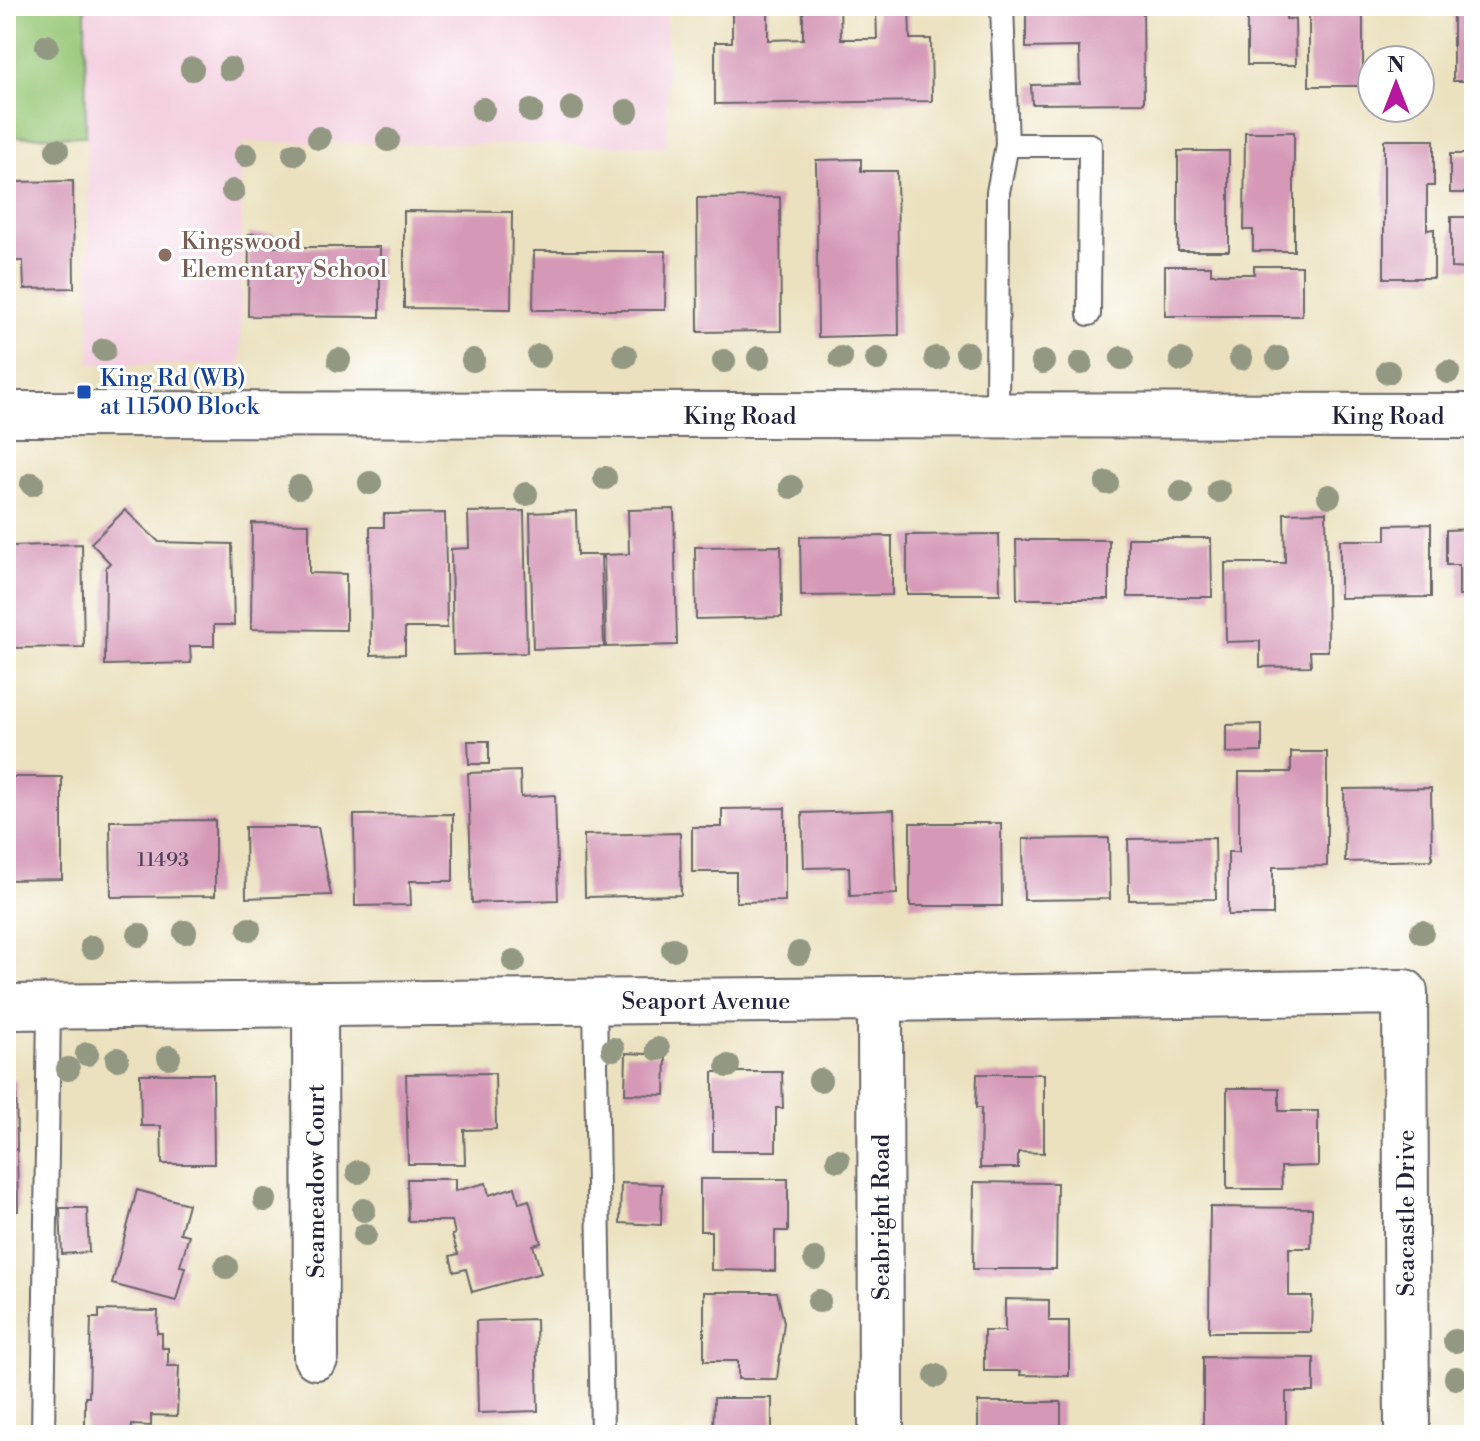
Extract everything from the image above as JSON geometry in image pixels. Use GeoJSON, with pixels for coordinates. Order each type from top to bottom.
{"type":"FeatureCollection","features":[{"type":"Feature","properties":{"kind":"street","name":"King Road"},"geometry":{"type":"LineString","coordinates":[[6,414],[1474,416]]}},
{"type":"Feature","properties":{"kind":"street","name":"Seaport Avenue"},"geometry":{"type":"LineString","coordinates":[[27,1007],[1405,992]]}},
{"type":"Feature","properties":{"kind":"street","name":"Seacastle Drive"},"geometry":{"type":"LineString","coordinates":[[1405,992],[1407,1435]]}},
{"type":"Feature","properties":{"kind":"street","name":"Seabright Road"},"geometry":{"type":"LineString","coordinates":[[880,999],[881,1435]]}},
{"type":"Feature","properties":{"kind":"street","name":"Seameadow Court"},"geometry":{"type":"LineString","coordinates":[[315,1005],[316,1357]]}},
{"type":"Feature","properties":{"kind":"lane"},"geometry":{"type":"LineString","coordinates":[[997,417],[998,192],[1007,145],[1002,6]]}},
{"type":"Feature","properties":{"kind":"lane"},"geometry":{"type":"LineString","coordinates":[[1007,145],[1090,145],[1089,314]]}},
{"type":"Feature","properties":{"kind":"lane"},"geometry":{"type":"LineString","coordinates":[[595,1001],[602,1435]]}},
{"type":"Feature","properties":{"kind":"lane"},"geometry":{"type":"LineString","coordinates":[[27,1007],[43,1435]]}},
{"type":"Feature","properties":{"kind":"shaded area","name":"Kingswood Elementary School"},"geometry":{"type":"Polygon","coordinates":[[[85,6],[667,6],[667,146],[242,142],[241,366],[90,364],[85,6]]]}},
{"type":"Feature","properties":{"kind":"green space"},"geometry":{"type":"Polygon","coordinates":[[[6,6],[85,6],[86,136],[6,137],[6,6]]]}},
{"type":"Feature","properties":{"kind":"building"},"geometry":{"type":"Polygon","coordinates":[[[732,6],[768,6],[768,40],[803,39],[803,6],[840,6],[841,39],[877,39],[876,6],[909,6],[910,39],[931,39],[932,101],[715,104],[715,42],[732,42],[732,6]]]}},
{"type":"Feature","properties":{"kind":"building"},"geometry":{"type":"Polygon","coordinates":[[[1081,6],[1143,6],[1144,103],[1032,104],[1031,85],[1080,84],[1079,47],[1026,48],[1026,10],[1081,10],[1081,6]]]}},
{"type":"Feature","properties":{"kind":"building"},"geometry":{"type":"Polygon","coordinates":[[[1247,6],[1286,6],[1286,19],[1295,19],[1296,65],[1247,65],[1247,6]]]}},
{"type":"Feature","properties":{"kind":"building"},"geometry":{"type":"Polygon","coordinates":[[[1309,6],[1363,6],[1363,44],[1356,44],[1356,86],[1309,86],[1309,6]]]}},
{"type":"Feature","properties":{"kind":"building"},"geometry":{"type":"Polygon","coordinates":[[[1453,10],[1474,10],[1474,81],[1453,81],[1453,10]]]}},
{"type":"Feature","properties":{"kind":"building"},"geometry":{"type":"Polygon","coordinates":[[[1245,132],[1294,132],[1294,251],[1253,251],[1253,230],[1244,230],[1245,132]]]}},
{"type":"Feature","properties":{"kind":"building"},"geometry":{"type":"Polygon","coordinates":[[[1384,140],[1434,140],[1434,186],[1427,186],[1427,230],[1434,229],[1434,278],[1384,278],[1384,140]]]}},
{"type":"Feature","properties":{"kind":"building"},"geometry":{"type":"Polygon","coordinates":[[[1178,151],[1229,151],[1229,251],[1178,251],[1178,151]]]}},
{"type":"Feature","properties":{"kind":"building"},"geometry":{"type":"Polygon","coordinates":[[[1450,154],[1474,154],[1474,193],[1450,193],[1450,154]]]}},
{"type":"Feature","properties":{"kind":"building"},"geometry":{"type":"Polygon","coordinates":[[[861,159],[861,171],[897,171],[899,335],[818,337],[816,160],[861,159]]]}},
{"type":"Feature","properties":{"kind":"building"},"geometry":{"type":"Polygon","coordinates":[[[73,181],[74,288],[24,289],[23,261],[6,261],[6,200],[15,200],[15,182],[73,181]]]}},
{"type":"Feature","properties":{"kind":"building"},"geometry":{"type":"Polygon","coordinates":[[[780,197],[781,331],[698,332],[697,198],[780,197]]]}},
{"type":"Feature","properties":{"kind":"building"},"geometry":{"type":"Polygon","coordinates":[[[404,211],[512,212],[511,309],[404,308],[404,211]]]}},
{"type":"Feature","properties":{"kind":"building"},"geometry":{"type":"Polygon","coordinates":[[[1451,217],[1474,217],[1474,269],[1451,268],[1451,217]]]}},
{"type":"Feature","properties":{"kind":"building"},"geometry":{"type":"Polygon","coordinates":[[[249,234],[274,234],[274,247],[380,247],[380,317],[248,316],[249,234]]]}},
{"type":"Feature","properties":{"kind":"building"},"geometry":{"type":"Polygon","coordinates":[[[534,251],[666,251],[665,310],[533,310],[534,251]]]}},
{"type":"Feature","properties":{"kind":"building"},"geometry":{"type":"Polygon","coordinates":[[[1165,266],[1211,266],[1211,274],[1254,274],[1254,266],[1302,266],[1302,316],[1165,316],[1165,266]]]}},
{"type":"Feature","properties":{"kind":"building"},"geometry":{"type":"Polygon","coordinates":[[[674,509],[677,645],[606,647],[604,555],[629,554],[628,510],[674,509]]]}},
{"type":"Feature","properties":{"kind":"building"},"geometry":{"type":"Polygon","coordinates":[[[125,510],[159,542],[232,544],[234,625],[214,625],[214,646],[190,646],[191,663],[105,665],[106,567],[110,563],[91,543],[125,510]]]}},
{"type":"Feature","properties":{"kind":"building"},"geometry":{"type":"Polygon","coordinates":[[[524,511],[527,653],[453,655],[451,549],[469,548],[468,512],[524,511]]]}},
{"type":"Feature","properties":{"kind":"building"},"geometry":{"type":"Polygon","coordinates":[[[576,511],[577,555],[601,555],[604,647],[533,649],[530,513],[576,511]]]}},
{"type":"Feature","properties":{"kind":"building"},"geometry":{"type":"Polygon","coordinates":[[[1326,512],[1328,651],[1310,651],[1311,666],[1260,667],[1260,641],[1226,642],[1225,563],[1285,563],[1284,513],[1326,512]]]}},
{"type":"Feature","properties":{"kind":"building"},"geometry":{"type":"Polygon","coordinates":[[[445,513],[447,628],[405,628],[405,654],[371,655],[370,527],[384,527],[384,514],[445,513]]]}},
{"type":"Feature","properties":{"kind":"building"},"geometry":{"type":"Polygon","coordinates":[[[6,518],[12,518],[12,546],[82,544],[84,647],[6,648],[6,518]]]}},
{"type":"Feature","properties":{"kind":"building"},"geometry":{"type":"Polygon","coordinates":[[[252,523],[309,524],[309,573],[346,574],[346,630],[251,629],[252,523]]]}},
{"type":"Feature","properties":{"kind":"building"},"geometry":{"type":"Polygon","coordinates":[[[1431,524],[1431,597],[1340,598],[1340,540],[1386,540],[1386,525],[1431,524]]]}},
{"type":"Feature","properties":{"kind":"building"},"geometry":{"type":"Polygon","coordinates":[[[1474,529],[1474,596],[1459,596],[1459,565],[1446,565],[1446,530],[1474,529]]]}},
{"type":"Feature","properties":{"kind":"building"},"geometry":{"type":"Polygon","coordinates":[[[999,534],[1000,594],[907,594],[907,535],[999,534]]]}},
{"type":"Feature","properties":{"kind":"building"},"geometry":{"type":"Polygon","coordinates":[[[892,536],[892,595],[801,596],[800,537],[892,536]]]}},
{"type":"Feature","properties":{"kind":"building"},"geometry":{"type":"Polygon","coordinates":[[[1128,538],[1211,538],[1212,597],[1128,597],[1128,538]]]}},
{"type":"Feature","properties":{"kind":"building"},"geometry":{"type":"Polygon","coordinates":[[[1016,540],[1109,540],[1109,599],[1017,599],[1016,540]]]}},
{"type":"Feature","properties":{"kind":"building"},"geometry":{"type":"Polygon","coordinates":[[[781,546],[782,617],[696,619],[695,547],[781,546]]]}},
{"type":"Feature","properties":{"kind":"building"},"geometry":{"type":"Polygon","coordinates":[[[1262,724],[1262,752],[1226,753],[1226,725],[1262,724]]]}},
{"type":"Feature","properties":{"kind":"building"},"geometry":{"type":"Polygon","coordinates":[[[468,741],[489,741],[489,764],[469,764],[468,741]]]}},
{"type":"Feature","properties":{"kind":"building"},"geometry":{"type":"Polygon","coordinates":[[[1291,752],[1327,752],[1327,866],[1273,867],[1273,915],[1228,915],[1228,852],[1239,852],[1239,772],[1291,772],[1291,752]]]}},
{"type":"Feature","properties":{"kind":"building"},"geometry":{"type":"Polygon","coordinates":[[[520,771],[521,797],[555,795],[558,900],[472,903],[468,773],[520,771]]]}},
{"type":"Feature","properties":{"kind":"building"},"geometry":{"type":"Polygon","coordinates":[[[6,777],[62,777],[62,879],[6,880],[6,777]]]}},
{"type":"Feature","properties":{"kind":"building"},"geometry":{"type":"Polygon","coordinates":[[[1431,788],[1432,860],[1345,862],[1344,789],[1431,788]]]}},
{"type":"Feature","properties":{"kind":"building"},"geometry":{"type":"Polygon","coordinates":[[[785,808],[785,901],[736,902],[736,872],[692,872],[692,827],[722,827],[722,809],[785,808]]]}},
{"type":"Feature","properties":{"kind":"building"},"geometry":{"type":"Polygon","coordinates":[[[894,810],[897,894],[850,896],[849,867],[804,868],[802,813],[894,810]]]}},
{"type":"Feature","properties":{"kind":"building"},"geometry":{"type":"Polygon","coordinates":[[[453,814],[453,881],[410,881],[411,905],[355,906],[354,815],[453,814]]]}},
{"type":"Feature","properties":{"kind":"building"},"geometry":{"type":"Polygon","coordinates":[[[215,820],[215,896],[111,897],[110,821],[215,820]]]}},
{"type":"Feature","properties":{"kind":"building"},"geometry":{"type":"Polygon","coordinates":[[[910,823],[1001,823],[1002,906],[910,906],[910,823]]]}},
{"type":"Feature","properties":{"kind":"building"},"geometry":{"type":"Polygon","coordinates":[[[245,827],[318,827],[331,895],[246,898],[245,827]]]}},
{"type":"Feature","properties":{"kind":"building"},"geometry":{"type":"Polygon","coordinates":[[[680,833],[681,895],[585,897],[584,835],[680,833]]]}},
{"type":"Feature","properties":{"kind":"building"},"geometry":{"type":"Polygon","coordinates":[[[1109,838],[1110,899],[1024,900],[1023,839],[1109,838]]]}},
{"type":"Feature","properties":{"kind":"building"},"geometry":{"type":"Polygon","coordinates":[[[1215,838],[1216,899],[1129,900],[1128,839],[1215,838]]]}},
{"type":"Feature","properties":{"kind":"building"},"geometry":{"type":"Polygon","coordinates":[[[626,1053],[666,1055],[665,1095],[625,1094],[626,1053]]]}},
{"type":"Feature","properties":{"kind":"building"},"geometry":{"type":"Polygon","coordinates":[[[713,1072],[782,1072],[783,1108],[776,1108],[776,1151],[713,1151],[713,1072]]]}},
{"type":"Feature","properties":{"kind":"building"},"geometry":{"type":"Polygon","coordinates":[[[495,1073],[496,1129],[464,1130],[465,1164],[408,1164],[406,1074],[495,1073]]]}},
{"type":"Feature","properties":{"kind":"building"},"geometry":{"type":"Polygon","coordinates":[[[140,1074],[213,1074],[214,1164],[162,1164],[161,1126],[141,1126],[140,1074]]]}},
{"type":"Feature","properties":{"kind":"building"},"geometry":{"type":"Polygon","coordinates":[[[977,1074],[1044,1074],[1044,1153],[1018,1152],[1018,1168],[980,1168],[981,1108],[976,1108],[977,1074]]]}},
{"type":"Feature","properties":{"kind":"building"},"geometry":{"type":"Polygon","coordinates":[[[6,1081],[16,1081],[18,1211],[6,1211],[6,1081]]]}},
{"type":"Feature","properties":{"kind":"building"},"geometry":{"type":"Polygon","coordinates":[[[1227,1088],[1279,1088],[1279,1111],[1318,1111],[1318,1166],[1281,1167],[1282,1189],[1227,1189],[1227,1088]]]}},
{"type":"Feature","properties":{"kind":"building"},"geometry":{"type":"Polygon","coordinates":[[[407,1179],[455,1179],[455,1191],[486,1183],[489,1195],[515,1187],[519,1203],[529,1200],[541,1243],[533,1245],[541,1273],[472,1292],[466,1269],[454,1272],[450,1256],[458,1254],[452,1235],[455,1234],[452,1221],[408,1221],[407,1179]]]}},
{"type":"Feature","properties":{"kind":"building"},"geometry":{"type":"Polygon","coordinates":[[[700,1179],[788,1179],[788,1231],[775,1231],[775,1271],[711,1270],[711,1231],[700,1231],[700,1179]]]}},
{"type":"Feature","properties":{"kind":"building"},"geometry":{"type":"Polygon","coordinates":[[[974,1182],[1057,1183],[1056,1269],[973,1269],[974,1182]]]}},
{"type":"Feature","properties":{"kind":"building"},"geometry":{"type":"Polygon","coordinates":[[[621,1183],[662,1184],[661,1225],[620,1223],[621,1183]]]}},
{"type":"Feature","properties":{"kind":"building"},"geometry":{"type":"Polygon","coordinates":[[[137,1190],[188,1204],[180,1233],[189,1235],[180,1266],[185,1267],[176,1301],[112,1284],[137,1190]]]}},
{"type":"Feature","properties":{"kind":"building"},"geometry":{"type":"Polygon","coordinates":[[[1210,1207],[1312,1208],[1311,1248],[1289,1248],[1289,1296],[1312,1296],[1311,1332],[1209,1332],[1210,1207]]]}},
{"type":"Feature","properties":{"kind":"building"},"geometry":{"type":"Polygon","coordinates":[[[60,1208],[87,1208],[89,1252],[62,1254],[60,1208]]]}},
{"type":"Feature","properties":{"kind":"building"},"geometry":{"type":"Polygon","coordinates":[[[6,1265],[11,1265],[12,1294],[6,1294],[6,1265]]]}},
{"type":"Feature","properties":{"kind":"building"},"geometry":{"type":"Polygon","coordinates":[[[704,1292],[777,1292],[784,1322],[777,1379],[738,1379],[738,1361],[704,1361],[704,1292]]]}},
{"type":"Feature","properties":{"kind":"building"},"geometry":{"type":"Polygon","coordinates":[[[1005,1299],[1049,1300],[1049,1321],[1069,1321],[1069,1376],[984,1371],[984,1331],[1005,1331],[1005,1299]]]}},
{"type":"Feature","properties":{"kind":"building"},"geometry":{"type":"Polygon","coordinates":[[[99,1310],[158,1311],[157,1333],[162,1333],[162,1348],[168,1348],[168,1366],[179,1366],[177,1416],[151,1415],[151,1426],[132,1425],[131,1435],[85,1435],[91,1318],[99,1318],[99,1310]]]}},
{"type":"Feature","properties":{"kind":"building"},"geometry":{"type":"Polygon","coordinates":[[[536,1319],[538,1411],[478,1413],[476,1321],[536,1319]]]}},
{"type":"Feature","properties":{"kind":"building"},"geometry":{"type":"Polygon","coordinates":[[[1203,1357],[1314,1358],[1314,1392],[1286,1392],[1286,1435],[1203,1435],[1203,1357]]]}},
{"type":"Feature","properties":{"kind":"building"},"geometry":{"type":"Polygon","coordinates":[[[714,1398],[772,1398],[772,1435],[713,1435],[714,1398]]]}},
{"type":"Feature","properties":{"kind":"building"},"geometry":{"type":"Polygon","coordinates":[[[978,1402],[1061,1402],[1061,1435],[978,1435],[978,1402]]]}},
{"type":"Feature","properties":{"kind":"place","name":"Kingswood Elementary School"},"geometry":{"type":"Point","coordinates":[165,255]}},
{"type":"Feature","properties":{"kind":"place","name":"King Rd (WB) at 11500 Block"},"geometry":{"type":"Point","coordinates":[84,392]}}]}
